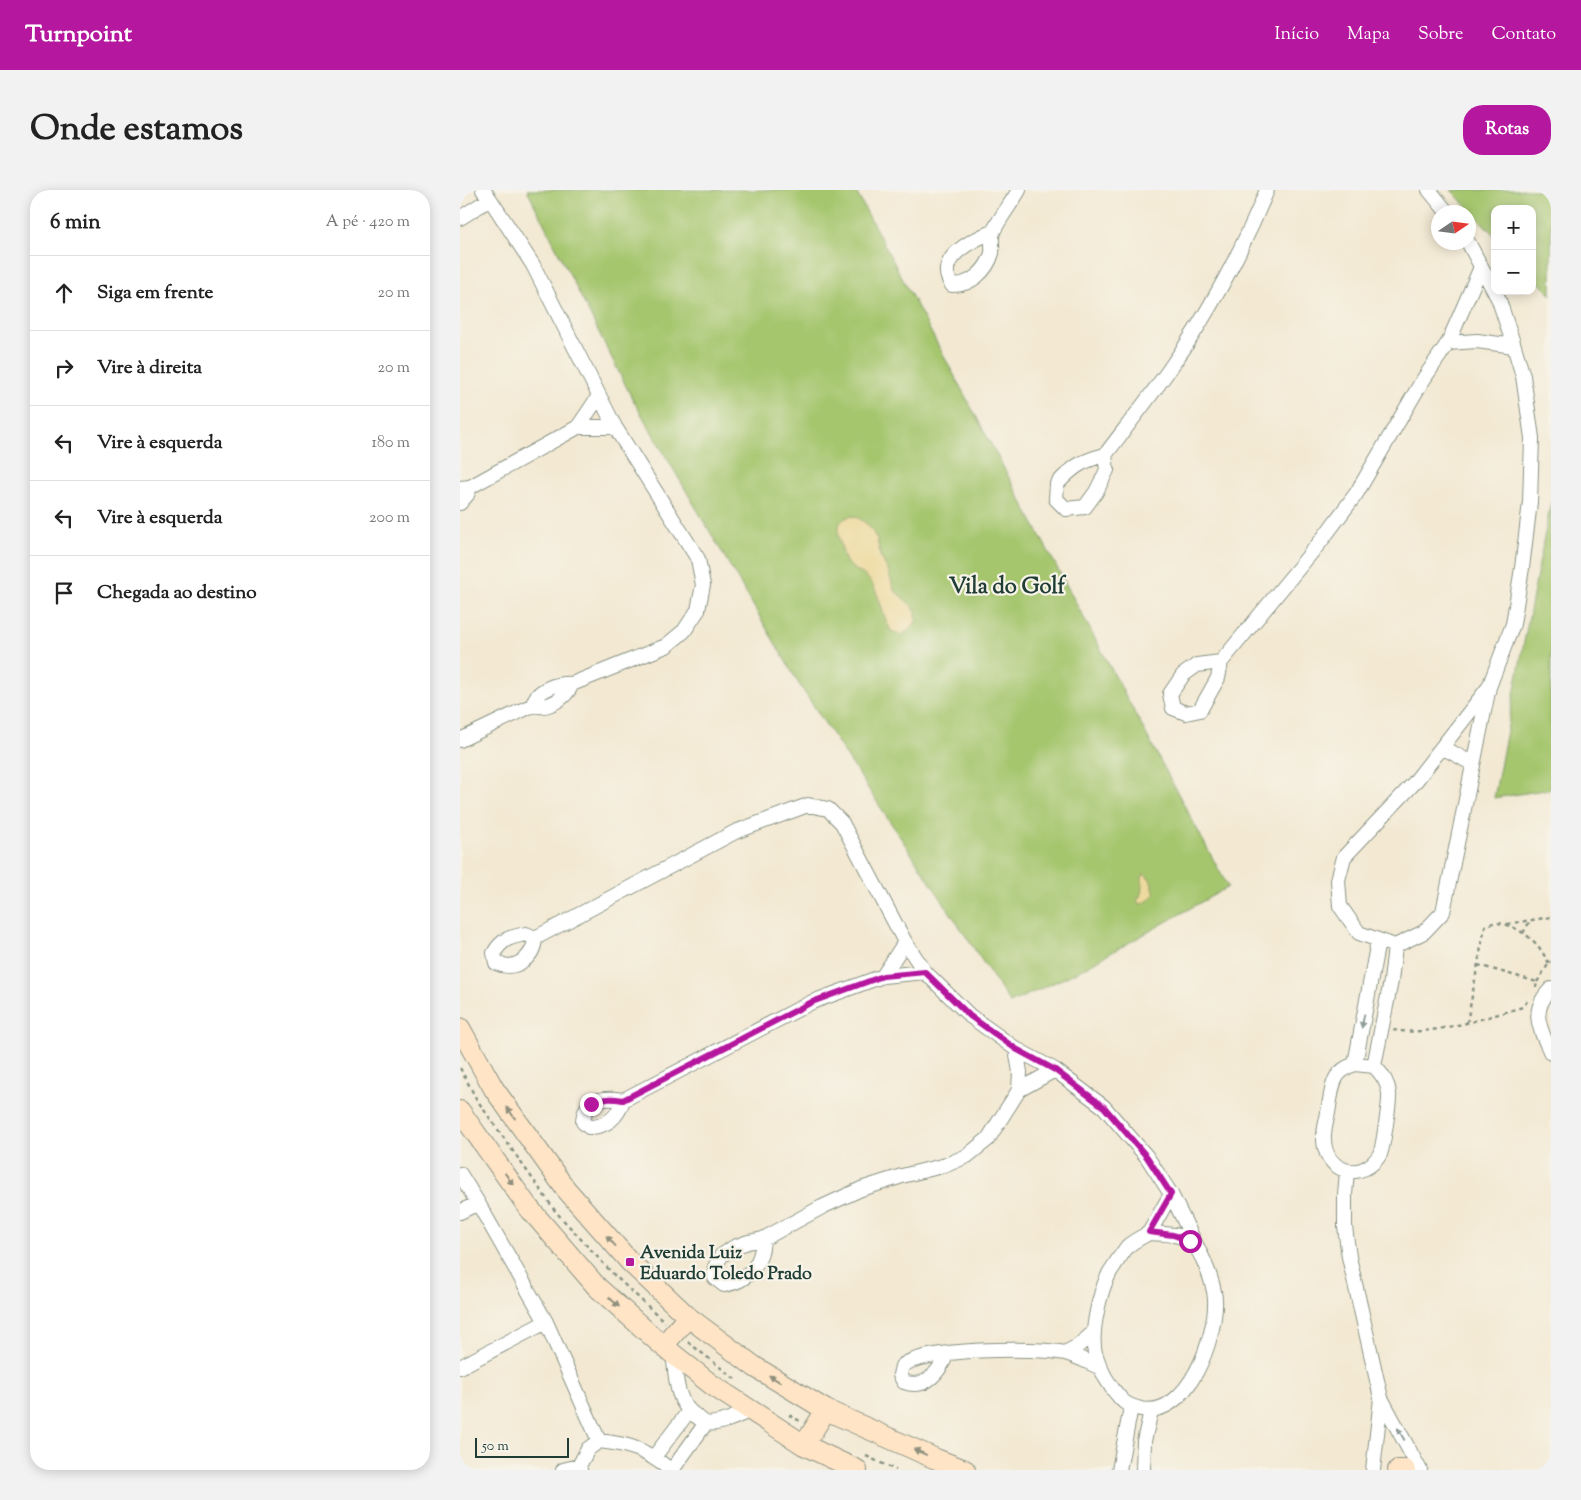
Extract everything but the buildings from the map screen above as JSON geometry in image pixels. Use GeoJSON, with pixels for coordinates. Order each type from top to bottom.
{"type":"FeatureCollection","features":[{"type":"Feature","properties":{"kind":"main road"},"geometry":{"type":"LineString","coordinates":[[460,1028],[494,1090],[565,1188],[630,1262],[688,1317],[755,1367],[826,1410],[965,1470]]}},
{"type":"Feature","properties":{"kind":"main road"},"geometry":{"type":"LineString","coordinates":[[460,1111],[528,1207],[597,1287],[712,1385],[804,1445],[857,1470]]}},
{"type":"Feature","properties":{"kind":"main road"},"geometry":{"type":"LineString","coordinates":[[668,1349],[688,1317]]}},
{"type":"Feature","properties":{"kind":"main road"},"geometry":{"type":"LineString","coordinates":[[804,1445],[826,1410]]}},
{"type":"Feature","properties":{"kind":"main road"},"geometry":{"type":"LineString","coordinates":[[1398,1470],[1405,1470]]}},
{"type":"Feature","properties":{"kind":"street"},"geometry":{"type":"LineString","coordinates":[[992,232],[1019,190]]}},
{"type":"Feature","properties":{"kind":"street"},"geometry":{"type":"LineString","coordinates":[[1105,455],[1172,366],[1215,297],[1255,220],[1267,190]]}},
{"type":"Feature","properties":{"kind":"street"},"geometry":{"type":"LineString","coordinates":[[1430,190],[1441,205]]}},
{"type":"Feature","properties":{"kind":"street"},"geometry":{"type":"LineString","coordinates":[[460,218],[487,194],[532,265],[615,426],[698,559],[703,585],[698,610],[684,631],[666,646],[572,684],[564,697],[545,707],[533,705],[460,740]]}},
{"type":"Feature","properties":{"kind":"street"},"geometry":{"type":"LineString","coordinates":[[1472,250],[1499,300],[1514,346],[1523,376],[1532,438],[1530,502],[1513,624],[1489,686],[1443,912],[1424,932],[1395,946],[1359,933],[1340,906],[1338,880],[1344,857],[1414,783],[1489,686]]}},
{"type":"Feature","properties":{"kind":"street"},"geometry":{"type":"LineString","coordinates":[[1221,662],[1321,541],[1356,494],[1421,383],[1448,343],[1482,267]]}},
{"type":"Feature","properties":{"kind":"street"},"geometry":{"type":"LineString","coordinates":[[1448,343],[1477,341],[1514,346]]}},
{"type":"Feature","properties":{"kind":"street"},"geometry":{"type":"LineString","coordinates":[[578,427],[599,396]]}},
{"type":"Feature","properties":{"kind":"street"},"geometry":{"type":"LineString","coordinates":[[460,503],[467,495],[465,487],[578,427],[615,426]]}},
{"type":"Feature","properties":{"kind":"street"},"geometry":{"type":"LineString","coordinates":[[1442,747],[1473,764]]}},
{"type":"Feature","properties":{"kind":"street"},"geometry":{"type":"LineString","coordinates":[[535,938],[735,832],[808,805],[828,809],[842,822],[905,942],[925,972],[970,1016],[1016,1049],[1055,1070],[1104,1107],[1147,1157],[1171,1194],[1205,1263],[1215,1299],[1211,1337],[1199,1367],[1185,1389],[1170,1403],[1151,1411],[1131,1407],[1122,1402],[1106,1380],[1095,1352],[1094,1332],[1100,1299],[1110,1273],[1128,1246],[1149,1232],[1171,1194]]}},
{"type":"Feature","properties":{"kind":"street"},"geometry":{"type":"LineString","coordinates":[[1355,1064],[1378,940]]}},
{"type":"Feature","properties":{"kind":"street"},"geometry":{"type":"LineString","coordinates":[[883,976],[905,942]]}},
{"type":"Feature","properties":{"kind":"street"},"geometry":{"type":"LineString","coordinates":[[1374,1066],[1391,981],[1395,946]]}},
{"type":"Feature","properties":{"kind":"street"},"geometry":{"type":"LineString","coordinates":[[623,1100],[812,1002],[883,976],[925,972]]}},
{"type":"Feature","properties":{"kind":"street"},"geometry":{"type":"LineString","coordinates":[[1551,989],[1539,1003],[1539,1023],[1551,1053]]}},
{"type":"Feature","properties":{"kind":"street"},"geometry":{"type":"LineString","coordinates":[[1016,1049],[1020,1072],[1019,1090]]}},
{"type":"Feature","properties":{"kind":"street"},"geometry":{"type":"LineString","coordinates":[[1355,1064],[1374,1066],[1387,1082],[1389,1094],[1380,1153],[1372,1163],[1360,1170],[1347,1171],[1335,1166],[1327,1154],[1324,1140],[1334,1081],[1339,1072],[1346,1067],[1355,1064]]}},
{"type":"Feature","properties":{"kind":"street"},"geometry":{"type":"LineString","coordinates":[[763,1239],[822,1207],[861,1189],[902,1176],[946,1166],[967,1156],[988,1139],[1019,1090],[1055,1070]]}},
{"type":"Feature","properties":{"kind":"street"},"geometry":{"type":"LineString","coordinates":[[1347,1171],[1345,1227],[1349,1257],[1381,1398],[1420,1470]]}},
{"type":"Feature","properties":{"kind":"street"},"geometry":{"type":"LineString","coordinates":[[460,1174],[546,1322],[599,1441]]}},
{"type":"Feature","properties":{"kind":"street"},"geometry":{"type":"LineString","coordinates":[[460,1212],[478,1202]]}},
{"type":"Feature","properties":{"kind":"street"},"geometry":{"type":"LineString","coordinates":[[1149,1232],[1173,1235],[1190,1241],[1205,1263]]}},
{"type":"Feature","properties":{"kind":"street"},"geometry":{"type":"LineString","coordinates":[[460,1367],[546,1322]]}},
{"type":"Feature","properties":{"kind":"street"},"geometry":{"type":"LineString","coordinates":[[1066,1354],[1094,1332]]}},
{"type":"Feature","properties":{"kind":"street"},"geometry":{"type":"LineString","coordinates":[[668,1349],[681,1400],[689,1411],[706,1423],[733,1418],[751,1410]]}},
{"type":"Feature","properties":{"kind":"street"},"geometry":{"type":"LineString","coordinates":[[947,1354],[996,1350],[1028,1350],[1066,1354],[1101,1368]]}},
{"type":"Feature","properties":{"kind":"street"},"geometry":{"type":"LineString","coordinates":[[1373,1470],[1381,1398]]}},
{"type":"Feature","properties":{"kind":"street"},"geometry":{"type":"LineString","coordinates":[[1119,1470],[1131,1407]]}},
{"type":"Feature","properties":{"kind":"street"},"geometry":{"type":"LineString","coordinates":[[654,1458],[689,1411]]}},
{"type":"Feature","properties":{"kind":"street"},"geometry":{"type":"LineString","coordinates":[[1142,1470],[1144,1441],[1151,1411]]}},
{"type":"Feature","properties":{"kind":"street"},"geometry":{"type":"LineString","coordinates":[[563,1470],[579,1468],[588,1449],[599,1441],[626,1444],[642,1450],[671,1470],[706,1423]]}},
{"type":"Feature","properties":{"kind":"path"},"geometry":{"type":"LineString","coordinates":[[1467,1023],[1485,926],[1493,923],[1506,924],[1551,917]]}},
{"type":"Feature","properties":{"kind":"path"},"geometry":{"type":"LineString","coordinates":[[1523,933],[1530,921]]}},
{"type":"Feature","properties":{"kind":"path"},"geometry":{"type":"LineString","coordinates":[[1382,1028],[1422,1032],[1467,1023],[1523,1007],[1550,962],[1538,946],[1523,933],[1506,924]]}},
{"type":"Feature","properties":{"kind":"path"},"geometry":{"type":"LineString","coordinates":[[1478,965],[1537,982]]}},
{"type":"Feature","properties":{"kind":"green space"},"geometry":{"type":"Polygon","coordinates":[[[527,190],[855,190],[1228,887],[1077,972],[1010,1003],[799,684],[633,400],[527,190]]]}},
{"type":"Feature","properties":{"kind":"green space"},"geometry":{"type":"Polygon","coordinates":[[[1451,190],[1551,190],[1551,295],[1536,279],[1536,205],[1491,205],[1491,232],[1476,216],[1476,205],[1465,205],[1451,190]]]}},
{"type":"Feature","properties":{"kind":"green space"},"geometry":{"type":"Polygon","coordinates":[[[1551,502],[1551,789],[1494,798],[1551,502]]]}},
{"type":"Feature","properties":{"kind":"sand"},"geometry":{"type":"Polygon","coordinates":[[[853,516],[869,526],[877,539],[880,556],[888,570],[894,590],[916,612],[916,622],[908,631],[901,635],[891,631],[871,582],[845,560],[838,528],[842,520],[853,516]]]}},
{"type":"Feature","properties":{"kind":"sand"},"geometry":{"type":"Polygon","coordinates":[[[1144,874],[1150,879],[1155,894],[1146,902],[1140,904],[1137,901],[1142,889],[1142,877],[1144,874]]]}},
{"type":"Feature","properties":{"kind":"place","name":"Avenida Luiz Eduardo Toledo Prado"},"geometry":{"type":"Point","coordinates":[630,1262]}},
{"type":"Feature","properties":{"kind":"district","name":"Vila do Golf"},"geometry":{"type":"Point","coordinates":[1007,585]}},
{"type":"Feature","properties":{"kind":"route"},"geometry":{"type":"LineString","coordinates":[[591,1104],[601,1099],[623,1100],[812,1002],[849,987],[883,976],[925,972],[970,1016],[1016,1049],[1055,1070],[1104,1107],[1147,1157],[1171,1194],[1149,1232],[1173,1235],[1190,1241]]}}]}
